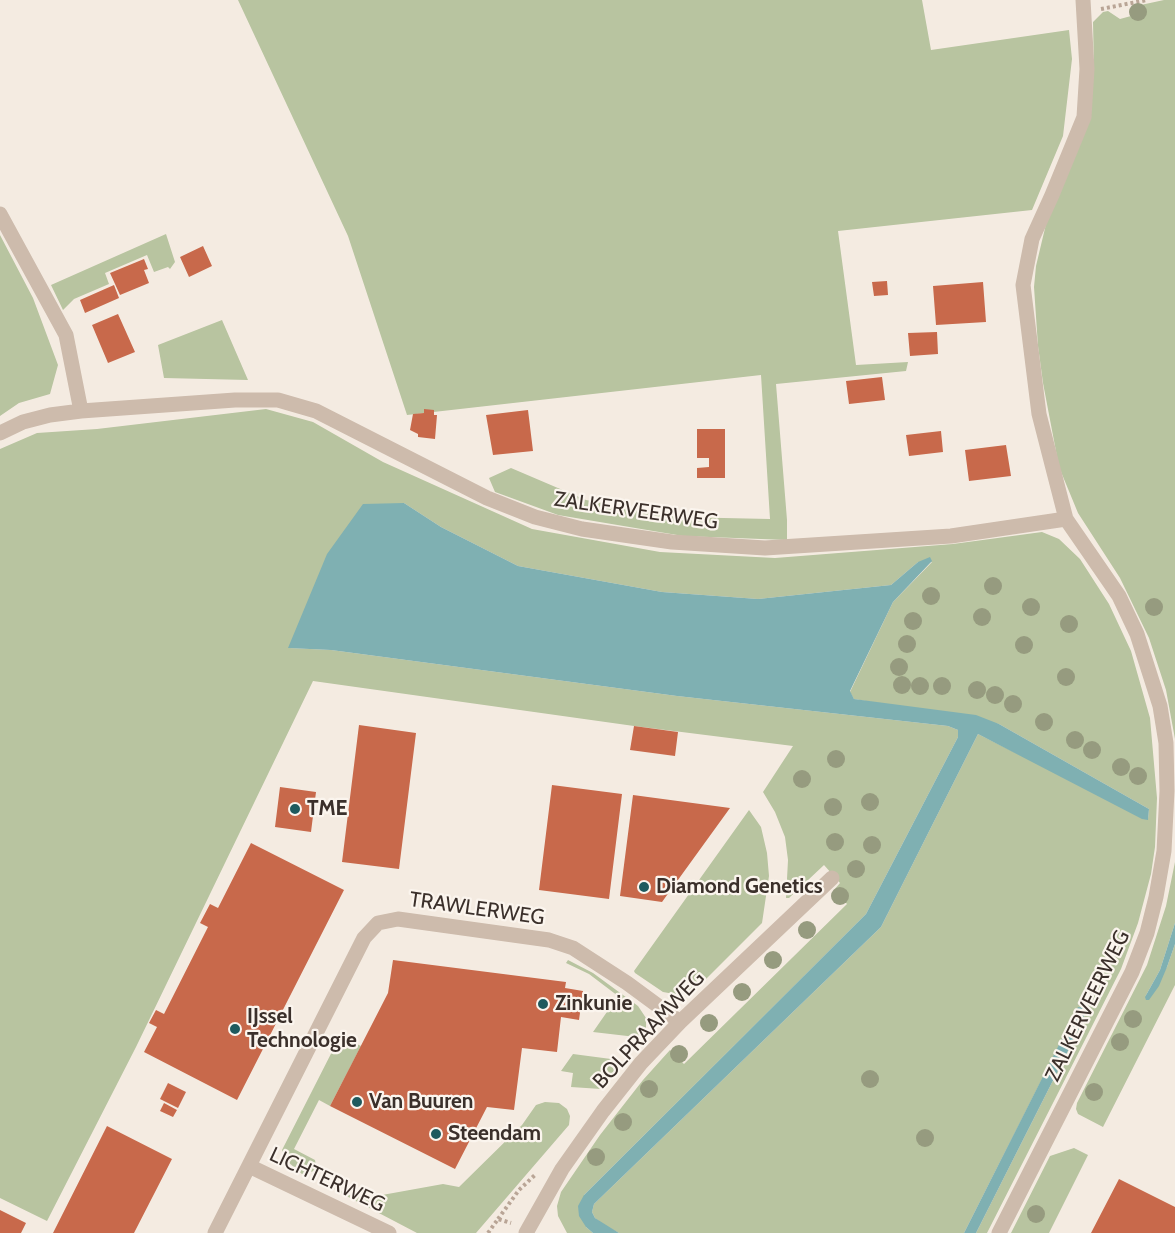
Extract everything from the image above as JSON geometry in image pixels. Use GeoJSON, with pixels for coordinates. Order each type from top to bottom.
{"type":"FeatureCollection","features":[{"type":"Feature","properties":{"kind":"street","name":"ZALKERVEERWEG"},"geometry":{"type":"LineString","coordinates":[[999,1233],[1132,972],[1149,924],[1164,851],[1167,790],[1166,743],[1160,706],[1137,634],[1119,596],[1066,519],[1039,414],[1023,285],[1032,239],[1084,117],[1087,69],[1084,6]]}},
{"type":"Feature","properties":{"kind":"street"},"geometry":{"type":"LineString","coordinates":[[0,214],[66,335],[81,411]]}},
{"type":"Feature","properties":{"kind":"street","name":"ZALKERVEERWEG"},"geometry":{"type":"LineString","coordinates":[[0,433],[23,422],[81,411],[235,400],[278,400],[316,411],[487,498],[535,517],[582,529],[672,542],[765,548],[951,536],[1066,519]]}},
{"type":"Feature","properties":{"kind":"street","name":"BOLPRAAMWEG"},"geometry":{"type":"LineString","coordinates":[[532,1231],[562,1169],[641,1063],[680,1022],[832,878]]}},
{"type":"Feature","properties":{"kind":"street","name":"TRAWLERWEG"},"geometry":{"type":"LineString","coordinates":[[249,1166],[364,938],[378,923],[398,919],[549,940],[573,948],[618,976],[680,1022]]}},
{"type":"Feature","properties":{"kind":"street","name":"LICHTERWEG"},"geometry":{"type":"LineString","coordinates":[[215,1233],[249,1166],[389,1233]]}},
{"type":"Feature","properties":{"kind":"path"},"geometry":{"type":"LineString","coordinates":[[1084,6],[1147,0]]}},
{"type":"Feature","properties":{"kind":"path"},"geometry":{"type":"LineString","coordinates":[[488,1233],[498,1219],[532,1231]]}},
{"type":"Feature","properties":{"kind":"green space"},"geometry":{"type":"Polygon","coordinates":[[[238,0],[922,0],[931,50],[1069,30],[1072,59],[1063,136],[1032,210],[838,231],[856,365],[908,362],[906,371],[776,384],[787,540],[683,536],[558,515],[495,492],[489,478],[511,468],[586,500],[677,517],[770,519],[761,375],[407,415],[348,236],[238,0]]]}},
{"type":"Feature","properties":{"kind":"green space"},"geometry":{"type":"Polygon","coordinates":[[[1175,0],[1175,739],[1166,690],[1149,638],[1120,578],[1078,513],[1059,467],[1043,383],[1034,287],[1036,266],[1046,224],[1094,71],[1093,22],[1103,12],[1108,11],[1120,19],[1131,16],[1136,6],[1175,0]]]}},
{"type":"Feature","properties":{"kind":"green space"},"geometry":{"type":"Polygon","coordinates":[[[166,234],[175,262],[170,269],[168,267],[154,272],[147,255],[105,273],[109,284],[74,299],[63,310],[51,285],[166,234]]]}},
{"type":"Feature","properties":{"kind":"green space"},"geometry":{"type":"Polygon","coordinates":[[[0,235],[33,298],[58,365],[50,394],[19,403],[0,416],[0,235]]]}},
{"type":"Feature","properties":{"kind":"green space"},"geometry":{"type":"Polygon","coordinates":[[[222,320],[248,380],[164,378],[158,345],[222,320]]]}},
{"type":"Feature","properties":{"kind":"green space"},"geometry":{"type":"Polygon","coordinates":[[[266,409],[313,422],[383,462],[532,529],[660,552],[775,558],[953,544],[1042,532],[1059,539],[1080,559],[1109,604],[1131,651],[1150,718],[1157,798],[1155,847],[1151,874],[1138,923],[1121,969],[987,1233],[976,1233],[1086,1011],[1078,1008],[964,1233],[619,1233],[605,1226],[595,1218],[592,1212],[594,1204],[881,927],[978,734],[1148,819],[1149,809],[999,724],[854,699],[850,692],[893,602],[932,562],[918,562],[891,585],[758,599],[662,592],[518,566],[441,527],[404,503],[289,648],[331,650],[677,696],[948,726],[958,730],[958,737],[866,914],[584,1195],[586,1227],[593,1233],[567,1233],[558,1216],[557,1206],[561,1192],[600,1135],[643,1080],[670,1050],[684,1064],[847,904],[834,890],[840,883],[824,865],[789,898],[786,898],[788,860],[785,837],[775,812],[763,792],[793,746],[313,681],[136,1047],[47,1221],[0,1198],[0,449],[37,433],[97,429],[266,409]]]}},
{"type":"Feature","properties":{"kind":"green space"},"geometry":{"type":"Polygon","coordinates":[[[749,810],[761,827],[767,853],[769,876],[762,923],[697,988],[680,995],[663,992],[634,971],[749,810]]]}},
{"type":"Feature","properties":{"kind":"green space"},"geometry":{"type":"Polygon","coordinates":[[[1175,862],[1175,923],[1160,970],[1145,997],[1167,967],[1175,944],[1175,985],[1103,1127],[1078,1114],[1077,1103],[1147,965],[1166,906],[1175,862]]]}},
{"type":"Feature","properties":{"kind":"green space"},"geometry":{"type":"Polygon","coordinates":[[[568,960],[593,973],[638,1006],[646,1018],[646,1033],[636,1037],[593,1032],[618,996],[589,974],[566,963],[568,960]]]}},
{"type":"Feature","properties":{"kind":"green space"},"geometry":{"type":"Polygon","coordinates":[[[340,1036],[361,1046],[330,1106],[319,1100],[294,1149],[315,1160],[314,1171],[302,1174],[287,1161],[282,1150],[340,1036]]]}},
{"type":"Feature","properties":{"kind":"green space"},"geometry":{"type":"Polygon","coordinates":[[[573,1054],[611,1059],[615,1063],[616,1072],[601,1089],[571,1087],[573,1073],[561,1071],[573,1054]]]}},
{"type":"Feature","properties":{"kind":"green space"},"geometry":{"type":"Polygon","coordinates":[[[545,1102],[559,1103],[567,1109],[570,1116],[569,1125],[476,1233],[417,1233],[335,1190],[334,1187],[353,1197],[371,1197],[443,1184],[459,1187],[522,1125],[536,1105],[545,1102]]]}},
{"type":"Feature","properties":{"kind":"green space"},"geometry":{"type":"Polygon","coordinates":[[[1074,1148],[1088,1155],[1049,1233],[1011,1233],[1050,1156],[1074,1148]]]}},
{"type":"Feature","properties":{"kind":"water"},"geometry":{"type":"Polygon","coordinates":[[[404,503],[441,527],[518,566],[662,592],[758,599],[891,585],[918,562],[930,557],[932,561],[893,602],[850,691],[854,699],[976,715],[999,724],[1149,809],[1148,820],[1142,819],[978,734],[881,927],[594,1204],[592,1212],[595,1218],[619,1233],[593,1233],[579,1216],[578,1206],[584,1195],[866,914],[958,737],[958,730],[948,726],[677,696],[331,650],[288,648],[327,554],[363,504],[404,503]]]}},
{"type":"Feature","properties":{"kind":"water"},"geometry":{"type":"Polygon","coordinates":[[[1175,923],[1175,944],[1167,967],[1159,986],[1149,1000],[1146,1000],[1145,997],[1160,970],[1175,923]]]}},
{"type":"Feature","properties":{"kind":"water"},"geometry":{"type":"Polygon","coordinates":[[[1078,1007],[1086,1008],[1082,1023],[976,1233],[964,1233],[1078,1007]]]}},
{"type":"Feature","properties":{"kind":"building"},"geometry":{"type":"Polygon","coordinates":[[[203,246],[212,266],[189,277],[180,257],[203,246]]]}},
{"type":"Feature","properties":{"kind":"building"},"geometry":{"type":"Polygon","coordinates":[[[144,259],[148,269],[144,270],[149,283],[120,295],[110,273],[144,259]]]}},
{"type":"Feature","properties":{"kind":"building"},"geometry":{"type":"Polygon","coordinates":[[[887,281],[888,295],[874,296],[872,282],[887,281]]]}},
{"type":"Feature","properties":{"kind":"building"},"geometry":{"type":"Polygon","coordinates":[[[983,282],[986,322],[936,325],[933,286],[983,282]]]}},
{"type":"Feature","properties":{"kind":"building"},"geometry":{"type":"Polygon","coordinates":[[[114,285],[119,298],[85,313],[80,300],[114,285]]]}},
{"type":"Feature","properties":{"kind":"building"},"geometry":{"type":"Polygon","coordinates":[[[118,314],[135,352],[108,363],[92,325],[118,314]]]}},
{"type":"Feature","properties":{"kind":"building"},"geometry":{"type":"Polygon","coordinates":[[[937,332],[938,354],[910,356],[908,333],[937,332]]]}},
{"type":"Feature","properties":{"kind":"building"},"geometry":{"type":"Polygon","coordinates":[[[882,377],[885,400],[849,404],[846,381],[882,377]]]}},
{"type":"Feature","properties":{"kind":"building"},"geometry":{"type":"Polygon","coordinates":[[[424,409],[434,410],[434,415],[437,415],[435,439],[418,437],[418,434],[410,430],[413,414],[424,413],[424,409]]]}},
{"type":"Feature","properties":{"kind":"building"},"geometry":{"type":"Polygon","coordinates":[[[528,410],[533,451],[493,455],[486,415],[528,410]]]}},
{"type":"Feature","properties":{"kind":"building"},"geometry":{"type":"Polygon","coordinates":[[[697,429],[725,429],[725,478],[697,478],[697,468],[709,467],[709,458],[697,458],[697,429]]]}},
{"type":"Feature","properties":{"kind":"building"},"geometry":{"type":"Polygon","coordinates":[[[941,431],[943,452],[909,456],[906,435],[941,431]]]}},
{"type":"Feature","properties":{"kind":"building"},"geometry":{"type":"Polygon","coordinates":[[[1006,445],[1011,476],[969,481],[965,450],[1006,445]]]}},
{"type":"Feature","properties":{"kind":"building"},"geometry":{"type":"Polygon","coordinates":[[[359,725],[416,733],[399,869],[342,862],[359,725]]]}},
{"type":"Feature","properties":{"kind":"building"},"geometry":{"type":"Polygon","coordinates":[[[634,726],[678,732],[675,756],[630,750],[634,726]]]}},
{"type":"Feature","properties":{"kind":"building"},"geometry":{"type":"Polygon","coordinates":[[[552,785],[622,794],[609,899],[539,890],[552,785]]]}},
{"type":"Feature","properties":{"kind":"building"},"geometry":{"type":"Polygon","coordinates":[[[280,787],[316,792],[311,832],[275,827],[280,787]]]}},
{"type":"Feature","properties":{"kind":"building"},"geometry":{"type":"Polygon","coordinates":[[[633,795],[730,808],[662,902],[620,896],[633,795]]]}},
{"type":"Feature","properties":{"kind":"building"},"geometry":{"type":"Polygon","coordinates":[[[251,843],[344,890],[237,1100],[144,1052],[157,1027],[149,1023],[156,1010],[164,1014],[208,927],[200,923],[210,904],[218,908],[251,843]]]}},
{"type":"Feature","properties":{"kind":"building"},"geometry":{"type":"Polygon","coordinates":[[[393,960],[566,982],[565,988],[583,991],[579,1020],[561,1017],[557,1052],[522,1048],[514,1110],[487,1107],[455,1169],[330,1106],[388,993],[393,960]]]}},
{"type":"Feature","properties":{"kind":"building"},"geometry":{"type":"Polygon","coordinates":[[[168,1083],[186,1092],[178,1108],[160,1099],[168,1083]]]}},
{"type":"Feature","properties":{"kind":"building"},"geometry":{"type":"Polygon","coordinates":[[[164,1103],[177,1110],[173,1117],[160,1111],[164,1103]]]}},
{"type":"Feature","properties":{"kind":"building"},"geometry":{"type":"Polygon","coordinates":[[[107,1126],[172,1159],[134,1233],[53,1233],[107,1126]]]}},
{"type":"Feature","properties":{"kind":"building"},"geometry":{"type":"Polygon","coordinates":[[[1119,1179],[1175,1207],[1175,1233],[1091,1233],[1119,1179]]]}},
{"type":"Feature","properties":{"kind":"building"},"geometry":{"type":"Polygon","coordinates":[[[0,1210],[26,1223],[21,1233],[0,1233],[0,1210]]]}},
{"type":"Feature","properties":{"kind":"place","name":"TME"},"geometry":{"type":"Point","coordinates":[295,809]}},
{"type":"Feature","properties":{"kind":"place","name":"Diamond Genetics"},"geometry":{"type":"Point","coordinates":[644,887]}},
{"type":"Feature","properties":{"kind":"place","name":"Zinkunie"},"geometry":{"type":"Point","coordinates":[543,1004]}},
{"type":"Feature","properties":{"kind":"place","name":"IJssel Technologie"},"geometry":{"type":"Point","coordinates":[235,1029]}},
{"type":"Feature","properties":{"kind":"place","name":"Van Buuren"},"geometry":{"type":"Point","coordinates":[357,1102]}},
{"type":"Feature","properties":{"kind":"place","name":"Steendam"},"geometry":{"type":"Point","coordinates":[436,1134]}}]}
